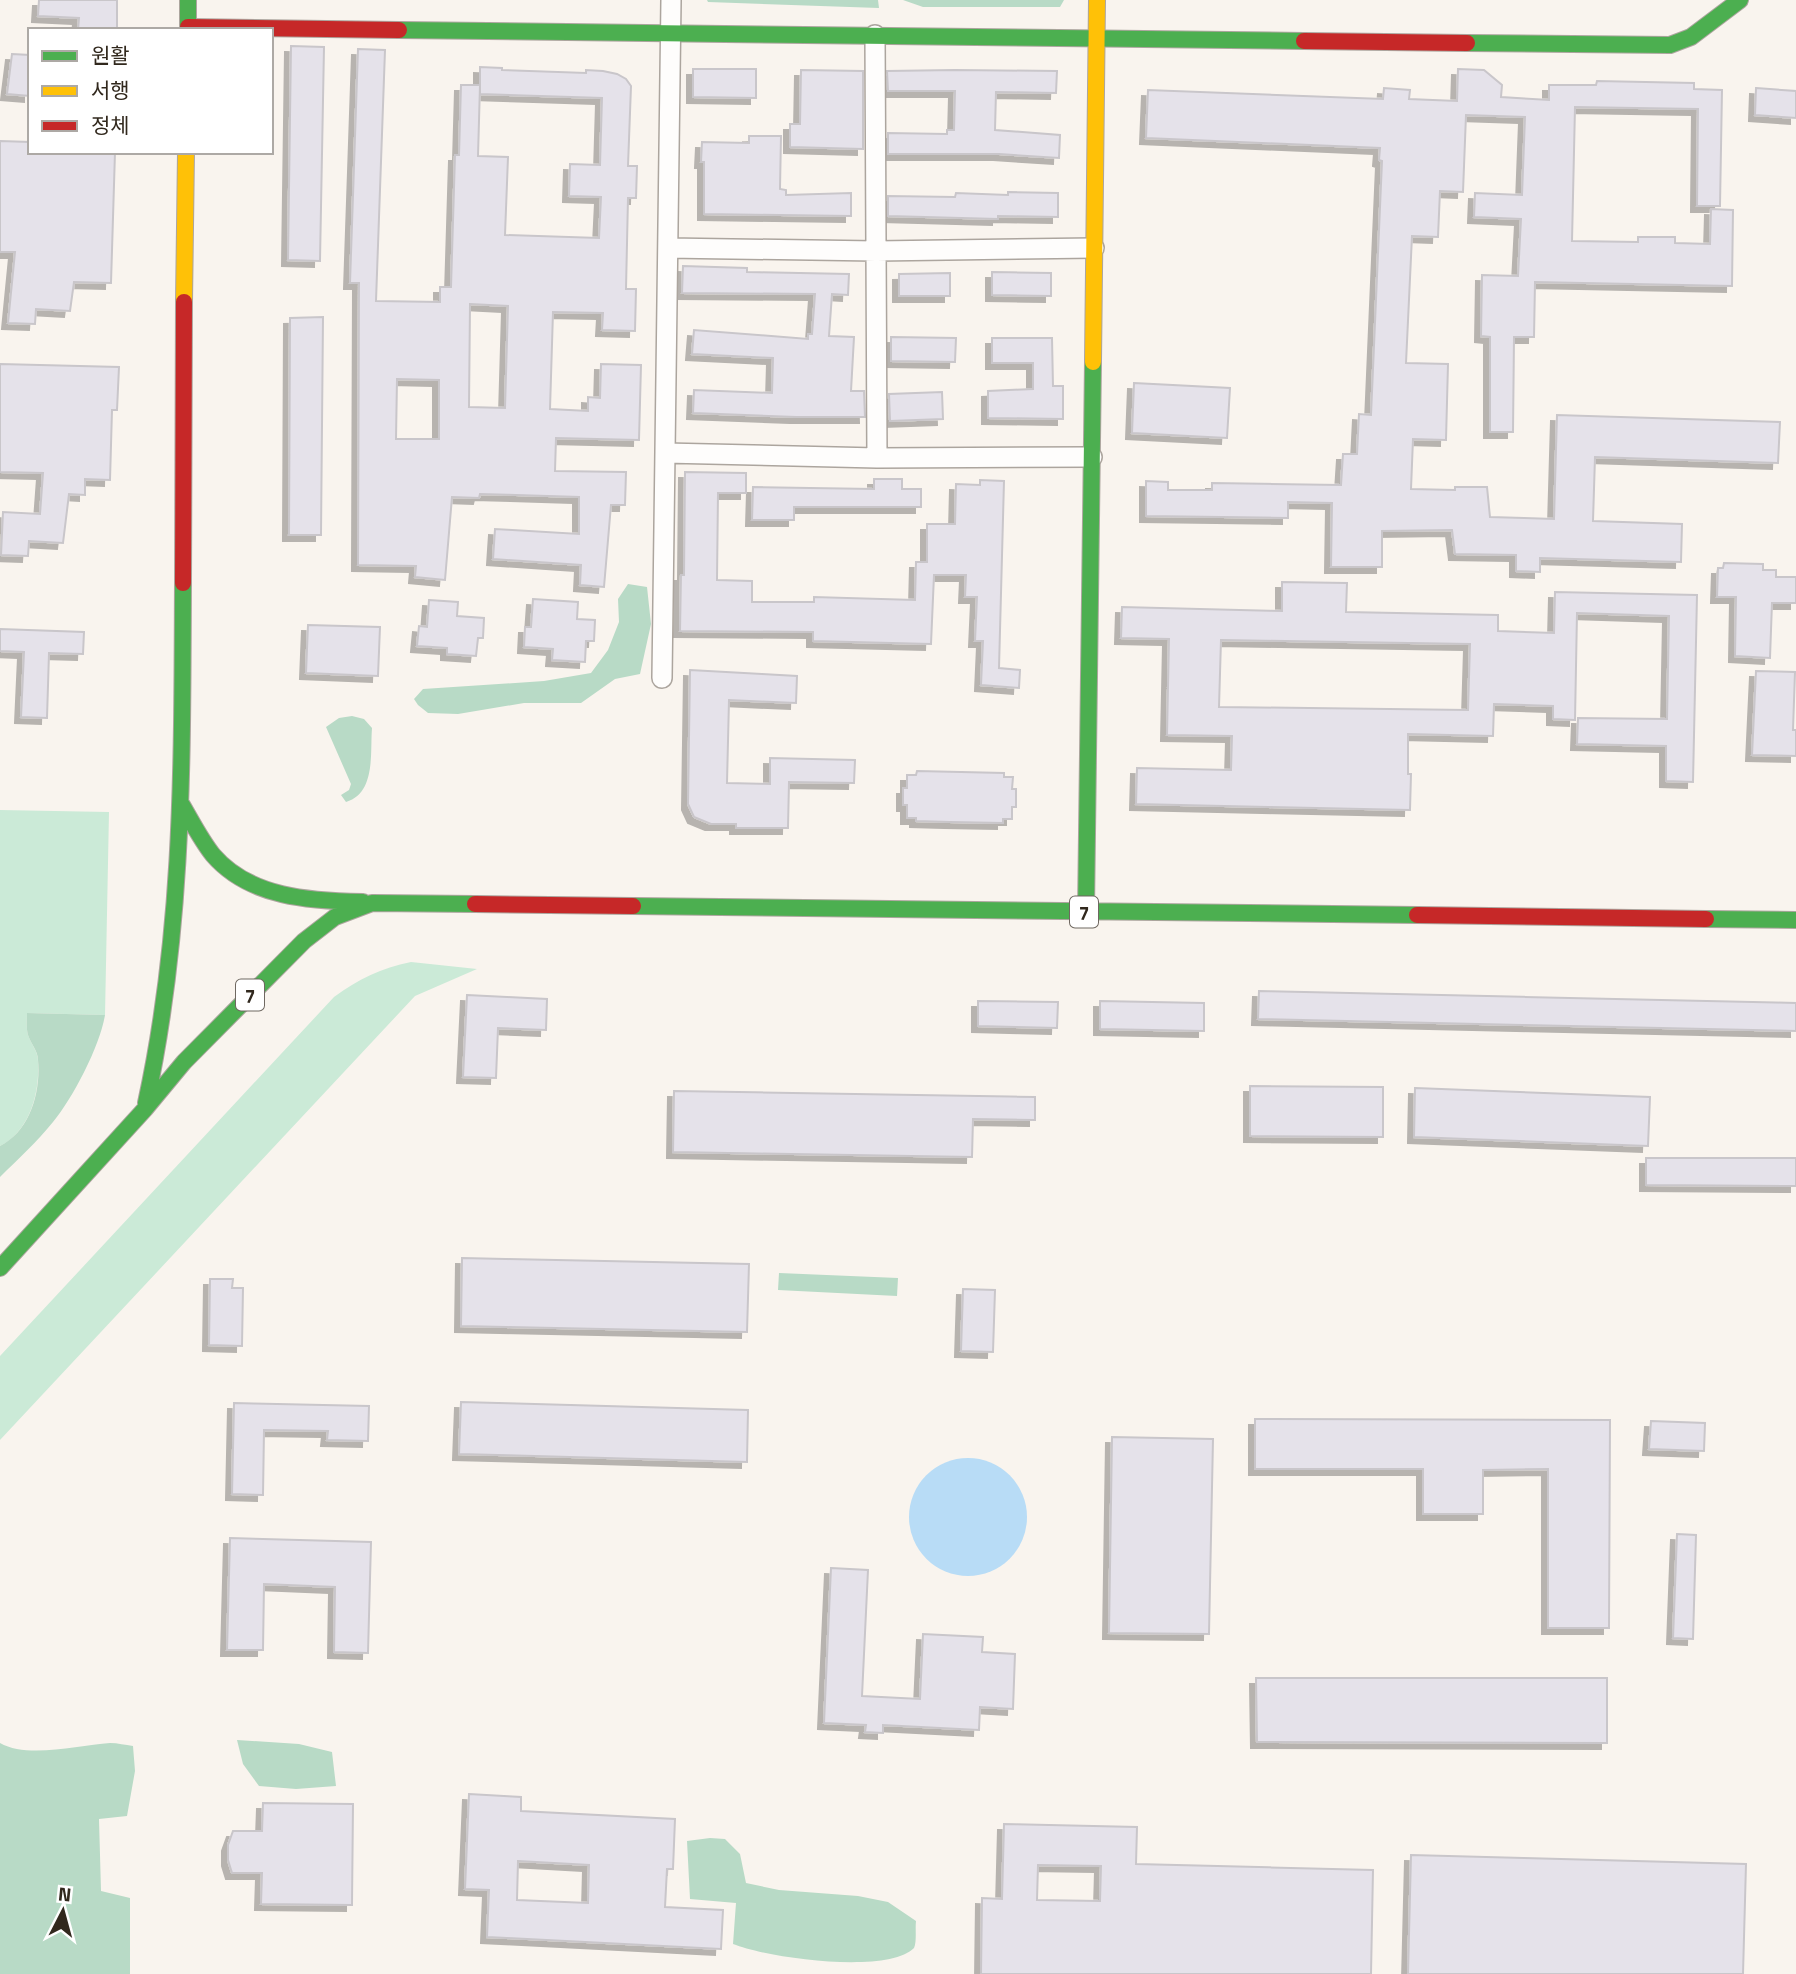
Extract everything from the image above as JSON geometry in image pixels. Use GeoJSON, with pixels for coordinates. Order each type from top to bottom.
{"type":"FeatureCollection","features":[{"type":"Feature","properties":{"kind":"main road"},"geometry":{"type":"LineString","coordinates":[[188,0],[188,28]]}},
{"type":"Feature","properties":{"kind":"main road"},"geometry":{"type":"LineString","coordinates":[[1086,912],[1097,0]]}},
{"type":"Feature","properties":{"kind":"main road"},"geometry":{"type":"LineString","coordinates":[[273,29],[1670,46],[1691,37],[1740,0]]}},
{"type":"Feature","properties":{"kind":"main road"},"geometry":{"type":"LineString","coordinates":[[145,1110],[159,1052],[174,943],[182,805],[186,154]]}},
{"type":"Feature","properties":{"kind":"main road"},"geometry":{"type":"LineString","coordinates":[[182,805],[216,858],[259,888],[290,898],[372,903]]}},
{"type":"Feature","properties":{"kind":"main road","name":"7"},"geometry":{"type":"LineString","coordinates":[[0,1268],[145,1110],[184,1062],[304,941],[335,918],[372,903],[1796,920]]}},
{"type":"Feature","properties":{"kind":"street"},"geometry":{"type":"LineString","coordinates":[[662,678],[671,0]]}},
{"type":"Feature","properties":{"kind":"street"},"geometry":{"type":"LineString","coordinates":[[875,35],[877,458]]}},
{"type":"Feature","properties":{"kind":"street"},"geometry":{"type":"LineString","coordinates":[[668,248],[876,251],[1094,248]]}},
{"type":"Feature","properties":{"kind":"street"},"geometry":{"type":"LineString","coordinates":[[665,453],[877,458],[1092,457]]}},
{"type":"Feature","properties":{"kind":"green space"},"geometry":{"type":"Polygon","coordinates":[[[707,0],[878,0],[879,8],[708,2],[707,0]]]}},
{"type":"Feature","properties":{"kind":"green space"},"geometry":{"type":"Polygon","coordinates":[[[903,0],[1064,0],[1060,7],[923,7],[903,0]]]}},
{"type":"Feature","properties":{"kind":"green space"},"geometry":{"type":"Polygon","coordinates":[[[628,584],[647,587],[651,624],[640,674],[615,679],[581,703],[524,703],[458,714],[428,713],[414,699],[423,689],[544,681],[591,673],[608,650],[619,622],[618,599],[628,584]]]}},
{"type":"Feature","properties":{"kind":"green space"},"geometry":{"type":"Polygon","coordinates":[[[352,716],[364,719],[372,728],[371,760],[367,781],[362,790],[346,802],[341,795],[349,790],[351,784],[326,727],[339,718],[352,716]]]}},
{"type":"Feature","properties":{"kind":"green space"},"geometry":{"type":"Polygon","coordinates":[[[0,810],[109,812],[105,1015],[27,1013],[28,1035],[38,1057],[35,1098],[19,1131],[0,1146],[0,810]]]}},
{"type":"Feature","properties":{"kind":"green space"},"geometry":{"type":"Polygon","coordinates":[[[411,962],[477,969],[415,996],[0,1440],[0,1356],[334,997],[371,975],[411,962]]]}},
{"type":"Feature","properties":{"kind":"green space"},"geometry":{"type":"Polygon","coordinates":[[[27,1013],[105,1015],[92,1056],[69,1100],[47,1129],[0,1177],[0,1146],[19,1131],[26,1121],[38,1085],[38,1057],[28,1035],[27,1013]]]}},
{"type":"Feature","properties":{"kind":"green space"},"geometry":{"type":"Polygon","coordinates":[[[779,1273],[898,1278],[897,1296],[778,1290],[779,1273]]]}},
{"type":"Feature","properties":{"kind":"green space"},"geometry":{"type":"Polygon","coordinates":[[[237,1740],[299,1744],[332,1752],[336,1786],[296,1789],[259,1786],[243,1764],[237,1740]]]}},
{"type":"Feature","properties":{"kind":"green space"},"geometry":{"type":"Polygon","coordinates":[[[0,1743],[11,1748],[39,1751],[110,1743],[133,1746],[135,1771],[127,1816],[99,1819],[101,1891],[130,1898],[130,1974],[0,1974],[0,1743]]]}},
{"type":"Feature","properties":{"kind":"green space"},"geometry":{"type":"Polygon","coordinates":[[[725,1839],[740,1854],[746,1883],[779,1890],[858,1896],[888,1902],[916,1921],[914,1948],[901,1956],[856,1962],[800,1959],[733,1944],[736,1903],[690,1899],[687,1841],[725,1839]]]}},
{"type":"Feature","properties":{"kind":"water"},"geometry":{"type":"Polygon","coordinates":[[[968,1458],[991,1462],[1010,1475],[1023,1494],[1027,1517],[1023,1540],[1010,1559],[991,1572],[968,1576],[945,1572],[926,1559],[913,1540],[909,1517],[913,1494],[926,1475],[945,1462],[968,1458]]]}},
{"type":"Feature","properties":{"kind":"building"},"geometry":{"type":"Polygon","coordinates":[[[39,0],[117,0],[117,28],[78,28],[79,18],[38,16],[39,0]]]}},
{"type":"Feature","properties":{"kind":"building"},"geometry":{"type":"Polygon","coordinates":[[[291,46],[324,47],[320,261],[288,260],[291,46]]]}},
{"type":"Feature","properties":{"kind":"building"},"geometry":{"type":"Polygon","coordinates":[[[358,49],[385,50],[376,301],[440,302],[440,287],[451,287],[455,155],[459,155],[461,85],[480,85],[480,67],[586,73],[586,70],[603,71],[626,79],[631,86],[628,166],[637,166],[636,198],[628,198],[626,289],[636,289],[635,331],[602,330],[603,313],[553,312],[550,409],[588,411],[588,397],[600,398],[601,364],[641,365],[639,440],[556,438],[555,471],[626,472],[625,505],[611,505],[604,587],[580,585],[581,565],[493,559],[495,529],[579,534],[579,497],[480,494],[479,498],[452,497],[445,580],[415,577],[416,566],[358,565],[359,283],[350,283],[358,49]],[[480,85],[478,156],[508,157],[505,235],[599,238],[601,197],[569,196],[570,164],[600,165],[602,98],[480,94],[480,85]],[[470,304],[469,407],[505,408],[508,306],[470,304]],[[397,379],[396,439],[439,439],[439,380],[397,379]]]}},
{"type":"Feature","properties":{"kind":"building"},"geometry":{"type":"Polygon","coordinates":[[[12,54],[28,55],[28,96],[7,94],[12,54]]]}},
{"type":"Feature","properties":{"kind":"building"},"geometry":{"type":"Polygon","coordinates":[[[693,69],[756,69],[756,98],[693,97],[693,69]]]}},
{"type":"Feature","properties":{"kind":"building"},"geometry":{"type":"Polygon","coordinates":[[[1458,69],[1484,70],[1502,85],[1501,97],[1549,100],[1549,85],[1596,85],[1597,81],[1694,83],[1694,89],[1722,90],[1720,206],[1697,206],[1698,109],[1575,107],[1572,241],[1638,242],[1638,237],[1675,237],[1675,243],[1710,244],[1711,209],[1733,210],[1732,286],[1535,282],[1534,337],[1514,337],[1513,432],[1490,432],[1490,337],[1481,336],[1482,275],[1518,276],[1521,219],[1474,217],[1475,193],[1522,195],[1525,117],[1466,115],[1463,192],[1440,191],[1438,237],[1412,236],[1406,363],[1448,364],[1446,440],[1413,439],[1411,489],[1455,490],[1455,487],[1487,487],[1490,517],[1554,519],[1557,415],[1780,422],[1778,463],[1595,457],[1593,521],[1682,524],[1681,562],[1540,558],[1540,572],[1516,571],[1516,555],[1455,554],[1452,530],[1382,531],[1382,567],[1331,567],[1332,503],[1288,502],[1288,518],[1146,516],[1146,481],[1168,482],[1168,490],[1212,490],[1212,483],[1341,485],[1343,454],[1357,454],[1359,414],[1371,415],[1382,161],[1379,160],[1380,148],[1146,138],[1148,90],[1383,99],[1384,88],[1410,90],[1409,99],[1457,101],[1458,69]]]}},
{"type":"Feature","properties":{"kind":"building"},"geometry":{"type":"Polygon","coordinates":[[[801,70],[863,71],[863,149],[790,147],[790,124],[800,124],[801,70]]]}},
{"type":"Feature","properties":{"kind":"building"},"geometry":{"type":"Polygon","coordinates":[[[887,71],[1057,71],[1056,93],[996,92],[995,130],[1060,135],[1059,158],[999,154],[888,154],[888,133],[947,134],[947,130],[954,130],[955,91],[888,91],[887,71]]]}},
{"type":"Feature","properties":{"kind":"building"},"geometry":{"type":"Polygon","coordinates":[[[1756,88],[1796,91],[1796,118],[1755,115],[1756,88]]]}},
{"type":"Feature","properties":{"kind":"building"},"geometry":{"type":"Polygon","coordinates":[[[749,136],[781,136],[780,189],[786,190],[786,195],[851,193],[851,216],[704,214],[702,142],[749,143],[749,136]]]}},
{"type":"Feature","properties":{"kind":"building"},"geometry":{"type":"Polygon","coordinates":[[[0,141],[28,142],[28,154],[115,154],[111,283],[74,282],[70,311],[36,309],[35,324],[8,323],[15,252],[0,252],[0,141]]]}},
{"type":"Feature","properties":{"kind":"building"},"geometry":{"type":"Polygon","coordinates":[[[1008,192],[1058,193],[1058,217],[998,216],[998,219],[888,216],[888,196],[955,197],[956,193],[1008,195],[1008,192]]]}},
{"type":"Feature","properties":{"kind":"building"},"geometry":{"type":"Polygon","coordinates":[[[683,266],[747,268],[747,272],[849,274],[848,295],[832,294],[829,336],[854,337],[851,391],[864,391],[865,417],[693,413],[694,390],[772,393],[773,358],[692,354],[694,330],[808,339],[808,334],[812,334],[815,294],[682,293],[683,266]]]}},
{"type":"Feature","properties":{"kind":"building"},"geometry":{"type":"Polygon","coordinates":[[[992,272],[1051,273],[1051,296],[992,295],[992,272]]]}},
{"type":"Feature","properties":{"kind":"building"},"geometry":{"type":"Polygon","coordinates":[[[950,273],[950,296],[899,296],[899,274],[950,273]]]}},
{"type":"Feature","properties":{"kind":"building"},"geometry":{"type":"Polygon","coordinates":[[[323,317],[321,535],[289,535],[290,318],[323,317]]]}},
{"type":"Feature","properties":{"kind":"building"},"geometry":{"type":"Polygon","coordinates":[[[891,337],[956,338],[955,362],[891,361],[891,337]]]}},
{"type":"Feature","properties":{"kind":"building"},"geometry":{"type":"Polygon","coordinates":[[[992,338],[1052,338],[1053,386],[1063,386],[1063,419],[988,418],[988,391],[1033,389],[1033,363],[992,363],[992,338]]]}},
{"type":"Feature","properties":{"kind":"building"},"geometry":{"type":"Polygon","coordinates":[[[0,364],[119,367],[117,410],[112,410],[110,480],[85,479],[85,495],[69,494],[63,543],[29,541],[28,556],[1,555],[3,512],[40,514],[43,473],[0,472],[0,364]]]}},
{"type":"Feature","properties":{"kind":"building"},"geometry":{"type":"Polygon","coordinates":[[[1134,383],[1230,388],[1227,438],[1132,433],[1134,383]]]}},
{"type":"Feature","properties":{"kind":"building"},"geometry":{"type":"Polygon","coordinates":[[[942,392],[943,419],[890,421],[889,394],[942,392]]]}},
{"type":"Feature","properties":{"kind":"building"},"geometry":{"type":"Polygon","coordinates":[[[685,472],[746,473],[746,493],[718,493],[717,580],[752,581],[752,602],[814,602],[814,597],[915,600],[916,562],[927,562],[927,524],[955,524],[956,484],[980,485],[980,480],[1004,481],[999,668],[1020,670],[1019,688],[981,685],[983,641],[975,641],[977,597],[965,597],[966,575],[934,575],[931,644],[813,641],[813,632],[680,631],[681,575],[684,575],[685,472]]]}},
{"type":"Feature","properties":{"kind":"building"},"geometry":{"type":"Polygon","coordinates":[[[874,479],[902,479],[902,489],[921,489],[921,507],[794,507],[794,520],[752,520],[753,487],[874,489],[874,479]]]}},
{"type":"Feature","properties":{"kind":"building"},"geometry":{"type":"Polygon","coordinates":[[[1724,563],[1763,564],[1763,570],[1776,570],[1776,577],[1796,577],[1796,603],[1772,603],[1770,658],[1735,656],[1736,597],[1717,597],[1718,568],[1723,568],[1724,563]]]}},
{"type":"Feature","properties":{"kind":"building"},"geometry":{"type":"Polygon","coordinates":[[[1282,582],[1347,583],[1346,612],[1498,615],[1498,631],[1554,633],[1555,592],[1697,595],[1693,782],[1666,781],[1666,746],[1577,744],[1578,718],[1667,719],[1669,616],[1577,613],[1575,720],[1553,719],[1553,706],[1494,704],[1493,736],[1408,734],[1410,810],[1136,804],[1137,768],[1231,770],[1232,736],[1167,735],[1169,639],[1121,638],[1122,607],[1282,611],[1282,582]],[[1221,640],[1219,707],[1468,710],[1470,644],[1221,640]]]}},
{"type":"Feature","properties":{"kind":"building"},"geometry":{"type":"Polygon","coordinates":[[[533,599],[578,602],[577,619],[595,620],[594,641],[586,641],[585,662],[552,660],[553,649],[524,647],[525,627],[531,627],[533,599]]]}},
{"type":"Feature","properties":{"kind":"building"},"geometry":{"type":"Polygon","coordinates":[[[429,600],[458,602],[457,616],[484,618],[483,638],[478,638],[476,656],[447,654],[447,648],[417,646],[419,626],[427,627],[429,600]]]}},
{"type":"Feature","properties":{"kind":"building"},"geometry":{"type":"Polygon","coordinates":[[[308,625],[380,627],[378,676],[306,673],[308,625]]]}},
{"type":"Feature","properties":{"kind":"building"},"geometry":{"type":"Polygon","coordinates":[[[0,629],[84,632],[83,654],[49,653],[47,718],[21,717],[24,652],[0,651],[0,629]]]}},
{"type":"Feature","properties":{"kind":"building"},"geometry":{"type":"Polygon","coordinates":[[[690,670],[797,676],[796,703],[729,700],[727,783],[770,784],[770,758],[855,760],[854,783],[789,782],[788,828],[736,828],[736,824],[711,824],[694,817],[688,804],[690,670]]]}},
{"type":"Feature","properties":{"kind":"building"},"geometry":{"type":"Polygon","coordinates":[[[1756,671],[1795,672],[1793,730],[1796,730],[1796,756],[1752,755],[1756,671]]]}},
{"type":"Feature","properties":{"kind":"building"},"geometry":{"type":"Polygon","coordinates":[[[917,771],[1004,773],[1004,777],[1013,777],[1012,789],[1016,789],[1016,807],[1012,807],[1012,819],[1003,819],[1003,823],[916,821],[916,818],[907,818],[907,805],[903,805],[903,788],[907,788],[907,775],[916,775],[917,771]]]}},
{"type":"Feature","properties":{"kind":"building"},"geometry":{"type":"Polygon","coordinates":[[[1259,991],[1796,1003],[1796,1031],[1258,1019],[1259,991]]]}},
{"type":"Feature","properties":{"kind":"building"},"geometry":{"type":"Polygon","coordinates":[[[467,995],[547,999],[546,1030],[498,1028],[496,1078],[463,1077],[467,995]]]}},
{"type":"Feature","properties":{"kind":"building"},"geometry":{"type":"Polygon","coordinates":[[[978,1001],[1058,1002],[1057,1028],[978,1026],[978,1001]]]}},
{"type":"Feature","properties":{"kind":"building"},"geometry":{"type":"Polygon","coordinates":[[[1100,1001],[1204,1003],[1204,1031],[1100,1029],[1100,1001]]]}},
{"type":"Feature","properties":{"kind":"building"},"geometry":{"type":"Polygon","coordinates":[[[1250,1086],[1383,1087],[1383,1137],[1250,1136],[1250,1086]]]}},
{"type":"Feature","properties":{"kind":"building"},"geometry":{"type":"Polygon","coordinates":[[[1415,1088],[1650,1097],[1648,1146],[1414,1137],[1415,1088]]]}},
{"type":"Feature","properties":{"kind":"building"},"geometry":{"type":"Polygon","coordinates":[[[674,1091],[1035,1097],[1035,1120],[973,1119],[972,1157],[673,1152],[674,1091]]]}},
{"type":"Feature","properties":{"kind":"building"},"geometry":{"type":"Polygon","coordinates":[[[1646,1158],[1796,1158],[1796,1186],[1646,1185],[1646,1158]]]}},
{"type":"Feature","properties":{"kind":"building"},"geometry":{"type":"Polygon","coordinates":[[[462,1258],[749,1264],[747,1332],[461,1326],[462,1258]]]}},
{"type":"Feature","properties":{"kind":"building"},"geometry":{"type":"Polygon","coordinates":[[[210,1279],[233,1279],[232,1288],[243,1288],[242,1346],[209,1345],[210,1279]]]}},
{"type":"Feature","properties":{"kind":"building"},"geometry":{"type":"Polygon","coordinates":[[[963,1289],[995,1290],[993,1352],[961,1351],[963,1289]]]}},
{"type":"Feature","properties":{"kind":"building"},"geometry":{"type":"Polygon","coordinates":[[[461,1402],[748,1410],[747,1462],[459,1454],[461,1402]]]}},
{"type":"Feature","properties":{"kind":"building"},"geometry":{"type":"Polygon","coordinates":[[[234,1403],[369,1406],[368,1441],[327,1440],[328,1431],[264,1430],[263,1495],[232,1494],[234,1403]]]}},
{"type":"Feature","properties":{"kind":"building"},"geometry":{"type":"Polygon","coordinates":[[[1255,1419],[1610,1420],[1609,1628],[1548,1628],[1548,1469],[1483,1470],[1483,1514],[1423,1514],[1423,1469],[1255,1469],[1255,1419]]]}},
{"type":"Feature","properties":{"kind":"building"},"geometry":{"type":"Polygon","coordinates":[[[1651,1421],[1705,1423],[1704,1451],[1649,1449],[1651,1421]]]}},
{"type":"Feature","properties":{"kind":"building"},"geometry":{"type":"Polygon","coordinates":[[[1112,1437],[1213,1439],[1209,1634],[1109,1633],[1112,1437]]]}},
{"type":"Feature","properties":{"kind":"building"},"geometry":{"type":"Polygon","coordinates":[[[1677,1534],[1696,1535],[1693,1639],[1673,1638],[1677,1534]]]}},
{"type":"Feature","properties":{"kind":"building"},"geometry":{"type":"Polygon","coordinates":[[[230,1538],[371,1542],[368,1653],[334,1652],[335,1587],[264,1584],[263,1650],[227,1650],[230,1538]]]}},
{"type":"Feature","properties":{"kind":"building"},"geometry":{"type":"Polygon","coordinates":[[[831,1568],[868,1570],[862,1696],[920,1699],[923,1634],[983,1637],[982,1652],[1015,1654],[1013,1709],[980,1707],[979,1730],[883,1725],[883,1733],[865,1732],[866,1725],[824,1723],[831,1568]]]}},
{"type":"Feature","properties":{"kind":"building"},"geometry":{"type":"Polygon","coordinates":[[[1256,1678],[1607,1678],[1607,1743],[1257,1742],[1256,1678]]]}},
{"type":"Feature","properties":{"kind":"building"},"geometry":{"type":"Polygon","coordinates":[[[469,1794],[521,1797],[521,1811],[675,1819],[673,1869],[667,1869],[665,1907],[723,1910],[721,1949],[487,1937],[489,1890],[465,1889],[469,1794]],[[518,1861],[517,1900],[588,1903],[589,1865],[518,1861]]]}},
{"type":"Feature","properties":{"kind":"building"},"geometry":{"type":"Polygon","coordinates":[[[263,1803],[353,1804],[352,1905],[261,1904],[262,1873],[232,1873],[228,1860],[228,1845],[233,1831],[262,1831],[263,1803]]]}},
{"type":"Feature","properties":{"kind":"building"},"geometry":{"type":"Polygon","coordinates":[[[1004,1824],[1137,1827],[1136,1864],[1373,1870],[1371,1974],[981,1974],[982,1898],[1002,1899],[1004,1824]],[[1038,1865],[1037,1900],[1100,1901],[1101,1866],[1038,1865]]]}},
{"type":"Feature","properties":{"kind":"building"},"geometry":{"type":"Polygon","coordinates":[[[1411,1855],[1746,1864],[1743,1974],[1408,1974],[1411,1855]]]}},
{"type":"Feature","properties":{"kind":"traffic: fast"},"geometry":{"type":"LineString","coordinates":[[188,0],[188,28]]}},
{"type":"Feature","properties":{"kind":"traffic: fast"},"geometry":{"type":"LineString","coordinates":[[1467,43],[1670,45],[1691,37],[1740,0]]}},
{"type":"Feature","properties":{"kind":"traffic: fast"},"geometry":{"type":"LineString","coordinates":[[399,30],[1304,41]]}},
{"type":"Feature","properties":{"kind":"traffic: fast"},"geometry":{"type":"LineString","coordinates":[[1086,912],[1093,362]]}},
{"type":"Feature","properties":{"kind":"traffic: fast"},"geometry":{"type":"LineString","coordinates":[[146,1103],[168,973],[174,908],[181,780],[183,583]]}},
{"type":"Feature","properties":{"kind":"traffic: fast"},"geometry":{"type":"LineString","coordinates":[[182,805],[213,855],[245,880],[263,889],[302,898],[363,902]]}},
{"type":"Feature","properties":{"kind":"traffic: fast"},"geometry":{"type":"LineString","coordinates":[[0,1268],[145,1109],[184,1062],[304,941],[335,917],[372,903],[475,904]]}},
{"type":"Feature","properties":{"kind":"traffic: fast"},"geometry":{"type":"LineString","coordinates":[[633,906],[1417,915]]}},
{"type":"Feature","properties":{"kind":"traffic: fast"},"geometry":{"type":"LineString","coordinates":[[1706,919],[1796,920]]}},
{"type":"Feature","properties":{"kind":"traffic: slow"},"geometry":{"type":"LineString","coordinates":[[1093,362],[1097,0]]}},
{"type":"Feature","properties":{"kind":"traffic: slow"},"geometry":{"type":"LineString","coordinates":[[184,302],[186,154]]}},
{"type":"Feature","properties":{"kind":"traffic: jam"},"geometry":{"type":"LineString","coordinates":[[188,27],[258,28]]}},
{"type":"Feature","properties":{"kind":"traffic: jam"},"geometry":{"type":"LineString","coordinates":[[273,28],[399,30]]}},
{"type":"Feature","properties":{"kind":"traffic: jam"},"geometry":{"type":"LineString","coordinates":[[1304,41],[1467,43]]}},
{"type":"Feature","properties":{"kind":"traffic: jam"},"geometry":{"type":"LineString","coordinates":[[183,583],[184,302]]}},
{"type":"Feature","properties":{"kind":"traffic: jam"},"geometry":{"type":"LineString","coordinates":[[475,904],[633,906]]}},
{"type":"Feature","properties":{"kind":"traffic: jam"},"geometry":{"type":"LineString","coordinates":[[1417,915],[1706,919]]}}]}
